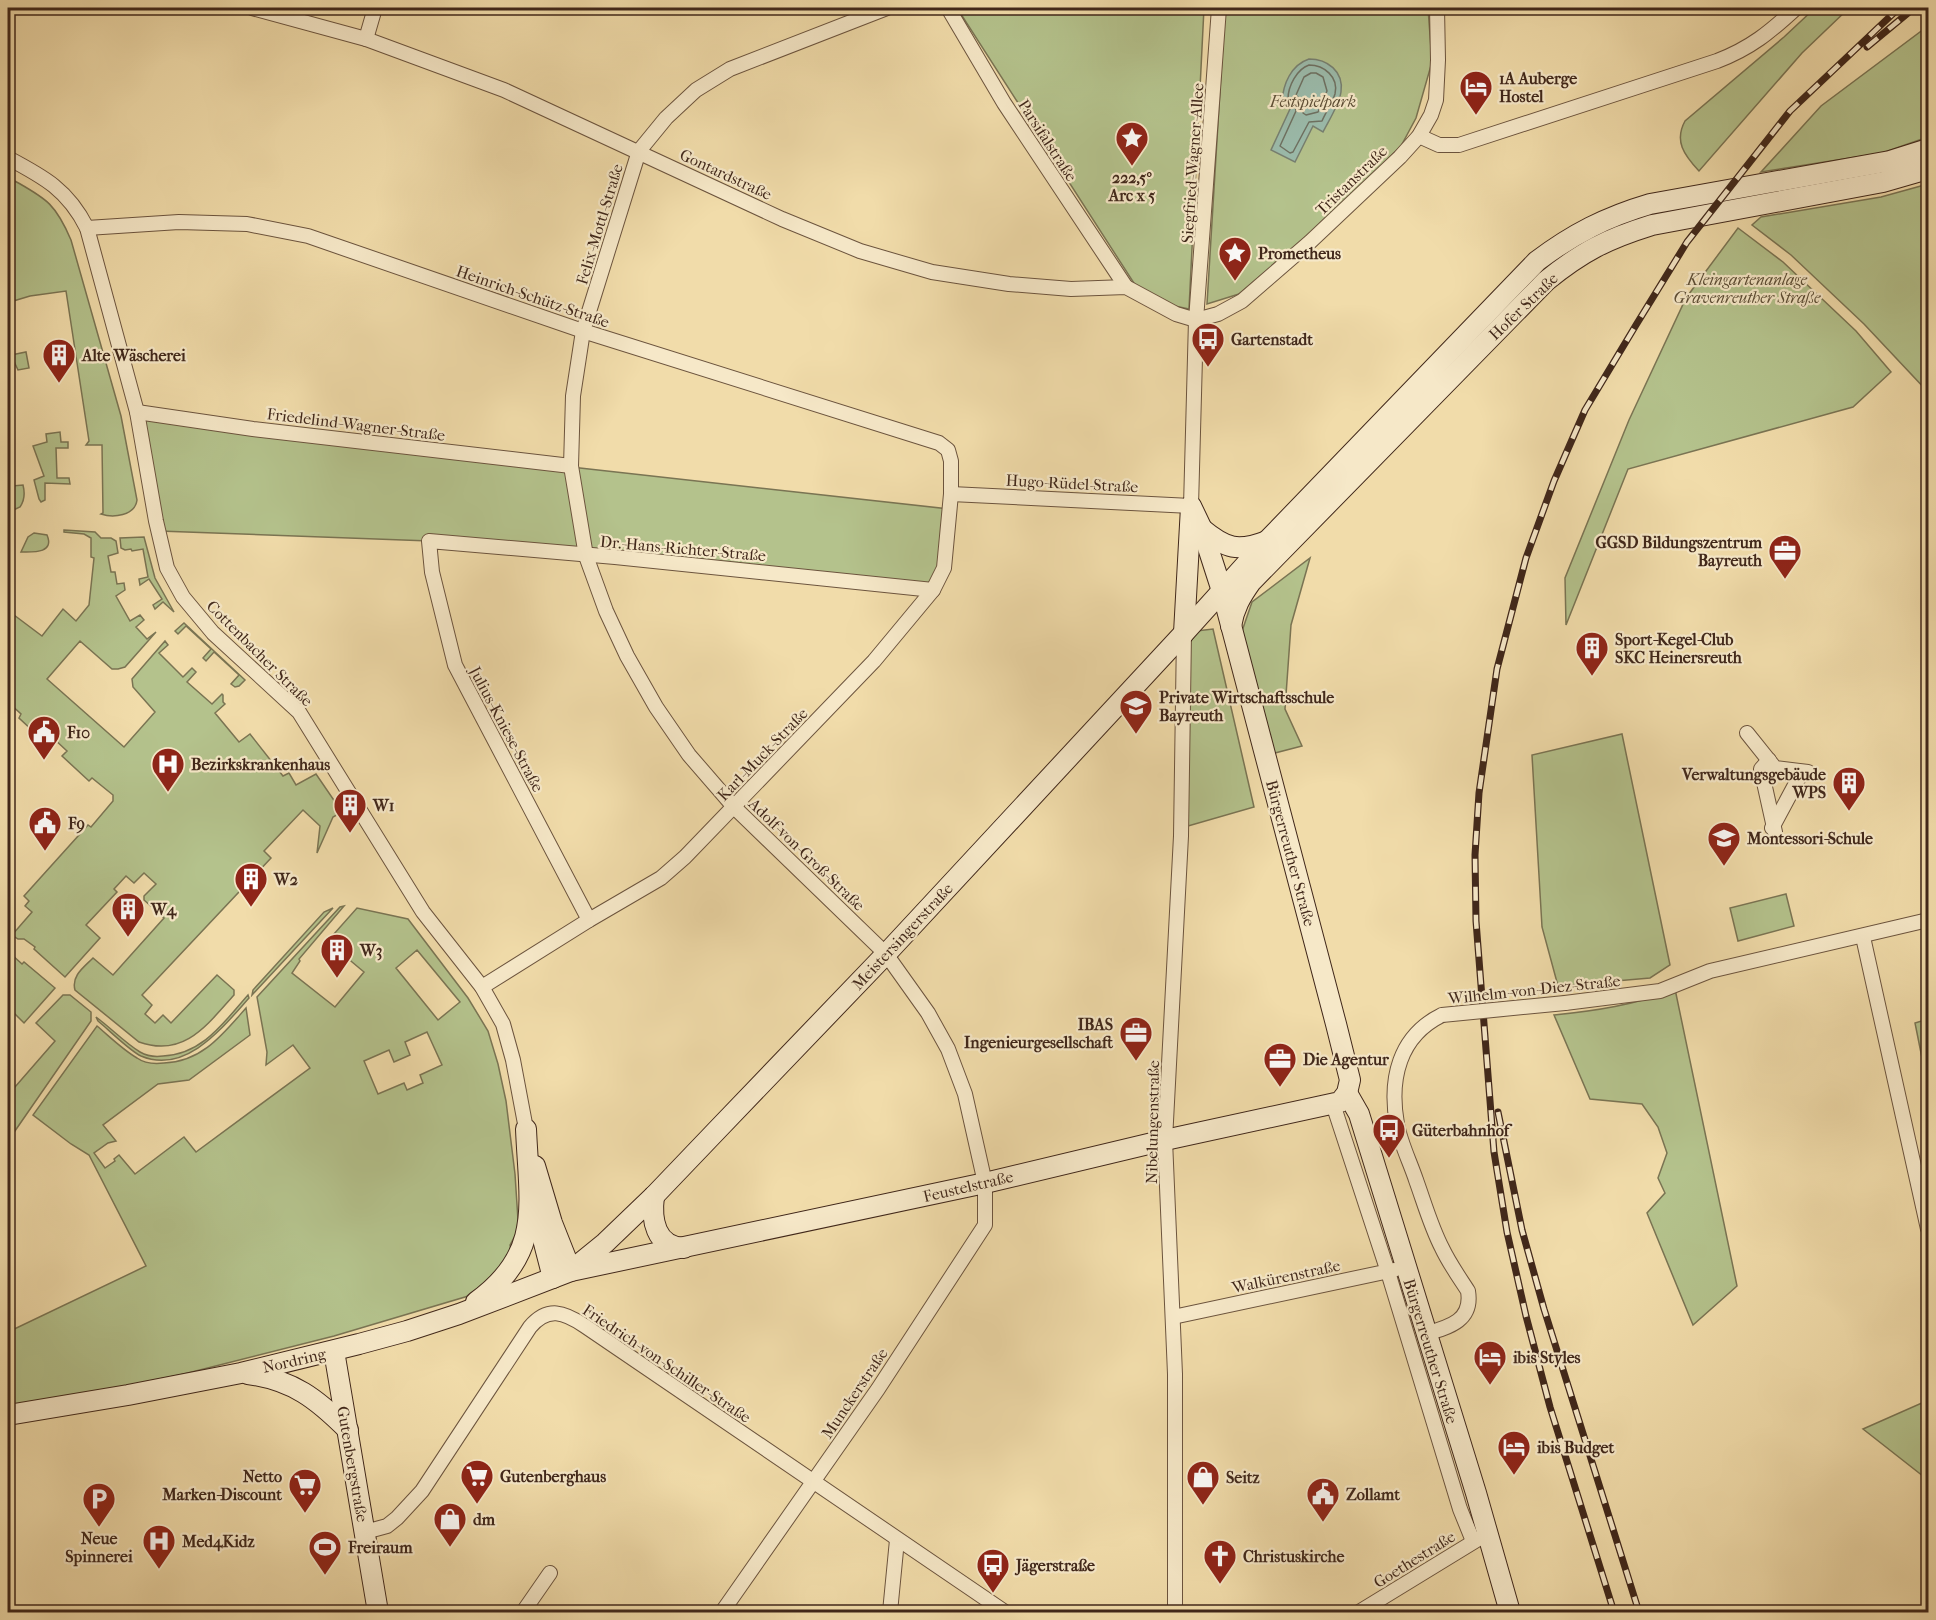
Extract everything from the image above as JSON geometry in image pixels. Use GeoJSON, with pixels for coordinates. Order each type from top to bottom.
{"type":"FeatureCollection","features":[{"type":"Feature","properties":{"kind":"main road","name":"Hofer Straße"},"geometry":{"type":"LineString","coordinates":[[1222,591],[1267,541],[1537,261],[1564,240],[1613,215],[1650,204],[1890,161],[1929,149]]}},
{"type":"Feature","properties":{"kind":"main road","name":"Hofer Straße"},"geometry":{"type":"LineString","coordinates":[[1231,626],[1234,611],[1251,582],[1546,281],[1569,262],[1594,246],[1619,235],[1652,225],[1883,182],[1929,169]]}},
{"type":"Feature","properties":{"kind":"main road"},"geometry":{"type":"LineString","coordinates":[[1184,633],[1191,506]]}},
{"type":"Feature","properties":{"kind":"main road","name":"Bürgerreuther Straße"},"geometry":{"type":"LineString","coordinates":[[1191,506],[1202,529],[1222,591],[1344,1092],[1359,1114],[1397,1270],[1425,1334],[1480,1538],[1510,1612]]}},
{"type":"Feature","properties":{"kind":"main road"},"geometry":{"type":"LineString","coordinates":[[1202,529],[1226,546],[1251,547],[1267,541]]}},
{"type":"Feature","properties":{"kind":"main road"},"geometry":{"type":"LineString","coordinates":[[1188,558],[1204,557],[1214,565]]}},
{"type":"Feature","properties":{"kind":"main road","name":"Meistersingerstraße"},"geometry":{"type":"LineString","coordinates":[[571,1271],[605,1243],[654,1196],[886,954],[1222,591]]}},
{"type":"Feature","properties":{"kind":"main road","name":"Feustelstraße"},"geometry":{"type":"LineString","coordinates":[[571,1271],[986,1183],[1165,1140],[1344,1092]]}},
{"type":"Feature","properties":{"kind":"main road"},"geometry":{"type":"LineString","coordinates":[[459,1314],[492,1290],[521,1254],[529,1219],[526,1129]]}},
{"type":"Feature","properties":{"kind":"main road"},"geometry":{"type":"LineString","coordinates":[[526,1129],[544,1200],[571,1271]]}},
{"type":"Feature","properties":{"kind":"main road"},"geometry":{"type":"LineString","coordinates":[[528,1178],[552,1278]]}},
{"type":"Feature","properties":{"kind":"main road"},"geometry":{"type":"LineString","coordinates":[[654,1196],[652,1210],[655,1228],[667,1242],[678,1248],[684,1248]]}},
{"type":"Feature","properties":{"kind":"main road","name":"Nordring"},"geometry":{"type":"LineString","coordinates":[[8,1415],[241,1373],[334,1351],[459,1314],[571,1271]]}},
{"type":"Feature","properties":{"kind":"main road","name":"Gutenbergstraße"},"geometry":{"type":"LineString","coordinates":[[334,1351],[378,1612]]}},
{"type":"Feature","properties":{"kind":"main road"},"geometry":{"type":"LineString","coordinates":[[241,1373],[268,1377],[290,1385],[324,1407],[348,1430]]}},
{"type":"Feature","properties":{"kind":"street","name":"Gontardstraße"},"geometry":{"type":"LineString","coordinates":[[252,8],[366,39],[504,90],[782,219],[860,251],[932,272],[1009,284],[1071,289],[1126,287]]}},
{"type":"Feature","properties":{"kind":"street"},"geometry":{"type":"LineString","coordinates":[[366,39],[375,8]]}},
{"type":"Feature","properties":{"kind":"street"},"geometry":{"type":"LineString","coordinates":[[639,151],[666,118],[696,90],[730,69],[887,8]]}},
{"type":"Feature","properties":{"kind":"street","name":"Parsifalstraße"},"geometry":{"type":"LineString","coordinates":[[948,8],[1004,103],[1126,287]]}},
{"type":"Feature","properties":{"kind":"street","name":"Siegfried-Wagner-Allee"},"geometry":{"type":"LineString","coordinates":[[1196,320],[1219,8]]}},
{"type":"Feature","properties":{"kind":"street","name":"Tristanstraße"},"geometry":{"type":"LineString","coordinates":[[1196,320],[1218,314],[1242,301],[1310,242],[1419,136],[1431,116],[1436,100],[1437,8]]}},
{"type":"Feature","properties":{"kind":"street"},"geometry":{"type":"LineString","coordinates":[[1419,136],[1443,146],[1459,146],[1717,61],[1736,54],[1759,40],[1796,8]]}},
{"type":"Feature","properties":{"kind":"street","name":"Felix-Mottl-Straße"},"geometry":{"type":"LineString","coordinates":[[586,556],[571,466],[573,396],[583,331],[639,151]]}},
{"type":"Feature","properties":{"kind":"street","name":"Cottenbacher Straße"},"geometry":{"type":"LineString","coordinates":[[8,158],[56,186],[78,210],[87,228],[137,412],[156,521],[167,568],[183,597],[213,633],[299,712],[423,912],[482,987],[503,1024],[513,1060],[526,1129]]}},
{"type":"Feature","properties":{"kind":"street","name":"Heinrich-Schütz-Straße"},"geometry":{"type":"LineString","coordinates":[[87,228],[179,222],[247,224],[308,236],[583,331],[939,443],[948,450],[951,461]]}},
{"type":"Feature","properties":{"kind":"street"},"geometry":{"type":"LineString","coordinates":[[1126,287],[1176,314],[1196,320],[1191,506]]}},
{"type":"Feature","properties":{"kind":"street","name":"Friedelind-Wagner-Straße"},"geometry":{"type":"LineString","coordinates":[[137,412],[253,429],[571,466]]}},
{"type":"Feature","properties":{"kind":"street","name":"Karl-Muck-Straße"},"geometry":{"type":"LineString","coordinates":[[482,987],[661,878],[685,857],[874,661],[933,590],[944,568],[951,494],[951,461]]}},
{"type":"Feature","properties":{"kind":"street","name":"Hugo-Rüdel-Straße"},"geometry":{"type":"LineString","coordinates":[[951,494],[1191,506]]}},
{"type":"Feature","properties":{"kind":"street","name":"Dr.-Hans-Richter-Straße"},"geometry":{"type":"LineString","coordinates":[[429,541],[933,590]]}},
{"type":"Feature","properties":{"kind":"street","name":"Julius-Kniese-Straße"},"geometry":{"type":"LineString","coordinates":[[429,541],[432,572],[455,665],[589,920]]}},
{"type":"Feature","properties":{"kind":"street","name":"Adolf-von-Groß-Straße"},"geometry":{"type":"LineString","coordinates":[[586,556],[606,611],[627,656],[656,707],[689,756],[734,807],[886,954],[928,1013],[948,1049],[965,1094],[986,1183]]}},
{"type":"Feature","properties":{"kind":"street","name":"Nibelungenstraße"},"geometry":{"type":"LineString","coordinates":[[1175,1612],[1173,1317],[1165,1140],[1180,836],[1184,633]]}},
{"type":"Feature","properties":{"kind":"street"},"geometry":{"type":"LineString","coordinates":[[1747,734],[1769,760],[1775,768],[1805,772],[1773,829],[1761,769],[1769,760]]}},
{"type":"Feature","properties":{"kind":"street","name":"Wilhelm-von-Diez-Straße"},"geometry":{"type":"LineString","coordinates":[[1425,1334],[1454,1323],[1467,1312],[1470,1299],[1468,1291],[1442,1249],[1397,1125],[1394,1095],[1396,1072],[1410,1040],[1420,1028],[1442,1015],[1660,991],[1710,971],[1929,920]]}},
{"type":"Feature","properties":{"kind":"street"},"geometry":{"type":"LineString","coordinates":[[1863,937],[1929,1229]]}},
{"type":"Feature","properties":{"kind":"street","name":"Munckerstraße"},"geometry":{"type":"LineString","coordinates":[[722,1612],[878,1389],[985,1225],[986,1183]]}},
{"type":"Feature","properties":{"kind":"street","name":"Walkürenstraße"},"geometry":{"type":"LineString","coordinates":[[1173,1317],[1397,1270]]}},
{"type":"Feature","properties":{"kind":"street","name":"Bürgerreuther Straße"},"geometry":{"type":"LineString","coordinates":[[1397,1270],[1461,1509],[1480,1538]]}},
{"type":"Feature","properties":{"kind":"street","name":"Friedrich-von-Schiller-Straße"},"geometry":{"type":"LineString","coordinates":[[365,1532],[387,1526],[422,1491],[530,1327],[542,1316],[557,1313],[566,1315],[585,1326],[1005,1612]]}},
{"type":"Feature","properties":{"kind":"street","name":"Goethestraße"},"geometry":{"type":"LineString","coordinates":[[1359,1612],[1480,1538]]}},
{"type":"Feature","properties":{"kind":"street"},"geometry":{"type":"LineString","coordinates":[[890,1612],[897,1540]]}},
{"type":"Feature","properties":{"kind":"street"},"geometry":{"type":"LineString","coordinates":[[523,1612],[550,1573]]}},
{"type":"Feature","properties":{"kind":"green space"},"geometry":{"type":"Polygon","coordinates":[[[957,8],[1204,8],[1189,309],[1160,303],[1139,291],[957,8]]]}},
{"type":"Feature","properties":{"kind":"green space","name":"Festspielpark"},"geometry":{"type":"Polygon","coordinates":[[[1225,8],[1428,8],[1432,62],[1416,118],[1401,146],[1334,213],[1239,294],[1207,304],[1225,8]]]}},
{"type":"Feature","properties":{"kind":"green space"},"geometry":{"type":"Polygon","coordinates":[[[1815,8],[1849,8],[1802,53],[1699,171],[1682,148],[1680,135],[1685,121],[1815,8]]]}},
{"type":"Feature","properties":{"kind":"green space"},"geometry":{"type":"Polygon","coordinates":[[[1928,26],[1928,137],[1882,153],[1761,172],[1821,106],[1928,26]]]}},
{"type":"Feature","properties":{"kind":"green space"},"geometry":{"type":"Polygon","coordinates":[[[8,177],[47,201],[59,216],[71,240],[121,416],[137,500],[128,513],[111,516],[101,514],[103,513],[102,445],[86,445],[89,441],[66,291],[30,296],[10,302],[8,295],[8,177]]]}},
{"type":"Feature","properties":{"kind":"green space","name":"Kleingartenanlage Gravenreuther Straße"},"geometry":{"type":"Polygon","coordinates":[[[1928,184],[1928,392],[1864,324],[1791,255],[1752,225],[1761,217],[1881,197],[1928,184]]]}},
{"type":"Feature","properties":{"kind":"green space"},"geometry":{"type":"Polygon","coordinates":[[[1738,228],[1783,262],[1856,331],[1891,372],[1853,407],[1628,469],[1566,625],[1565,578],[1629,420],[1686,298],[1738,228]]]}},
{"type":"Feature","properties":{"kind":"green space"},"geometry":{"type":"Polygon","coordinates":[[[26,352],[29,368],[18,370],[11,355],[26,352]]]}},
{"type":"Feature","properties":{"kind":"green space"},"geometry":{"type":"Polygon","coordinates":[[[137,413],[571,467],[949,509],[933,590],[430,541],[159,531],[137,413]]]}},
{"type":"Feature","properties":{"kind":"green space"},"geometry":{"type":"Polygon","coordinates":[[[60,432],[61,442],[68,442],[68,448],[56,448],[57,478],[69,478],[70,484],[45,483],[45,500],[41,502],[34,480],[44,476],[33,446],[47,442],[46,434],[60,432]]]}},
{"type":"Feature","properties":{"kind":"green space"},"geometry":{"type":"Polygon","coordinates":[[[8,474],[12,486],[23,485],[24,494],[20,507],[9,512],[8,512],[8,474]]]}},
{"type":"Feature","properties":{"kind":"green space"},"geometry":{"type":"Polygon","coordinates":[[[64,530],[95,532],[101,538],[111,538],[116,541],[118,553],[108,556],[111,572],[115,572],[117,584],[124,583],[125,590],[116,596],[130,621],[140,615],[144,620],[136,627],[147,639],[156,632],[125,667],[118,669],[112,669],[80,641],[47,679],[124,747],[155,712],[133,687],[132,679],[165,641],[168,645],[159,653],[183,677],[192,668],[196,672],[187,682],[212,704],[223,695],[225,704],[215,713],[239,742],[250,734],[283,776],[289,773],[296,785],[316,774],[342,812],[333,817],[317,853],[320,826],[303,810],[264,851],[271,858],[142,995],[152,1005],[145,1014],[155,1023],[163,1015],[171,1023],[217,975],[234,990],[234,995],[204,1027],[182,1042],[169,1046],[155,1046],[139,1042],[75,990],[74,985],[79,972],[93,958],[113,975],[164,918],[144,900],[144,896],[156,884],[144,873],[134,883],[126,876],[114,889],[117,892],[86,925],[100,938],[65,977],[34,949],[35,947],[24,939],[18,939],[12,935],[32,912],[25,906],[29,901],[24,896],[88,825],[91,827],[113,801],[113,795],[92,778],[89,781],[62,756],[67,751],[53,738],[47,744],[19,718],[21,714],[8,702],[10,612],[42,636],[63,609],[76,621],[89,605],[94,558],[91,557],[91,538],[84,534],[64,532],[64,530]]]}},
{"type":"Feature","properties":{"kind":"green space"},"geometry":{"type":"Polygon","coordinates":[[[34,533],[47,535],[48,546],[41,551],[21,552],[28,537],[34,533]]]}},
{"type":"Feature","properties":{"kind":"green space"},"geometry":{"type":"Polygon","coordinates":[[[144,537],[155,578],[174,612],[163,602],[155,609],[153,605],[162,599],[149,579],[140,585],[139,579],[148,577],[143,549],[132,551],[121,548],[120,538],[144,537]]]}},
{"type":"Feature","properties":{"kind":"green space"},"geometry":{"type":"Polygon","coordinates":[[[1310,558],[1291,625],[1285,709],[1302,746],[1271,754],[1240,637],[1252,602],[1310,558]]]}},
{"type":"Feature","properties":{"kind":"green space"},"geometry":{"type":"Polygon","coordinates":[[[184,623],[245,680],[239,686],[235,687],[231,684],[239,675],[214,652],[206,661],[203,658],[211,649],[186,626],[178,634],[175,631],[184,623]]]}},
{"type":"Feature","properties":{"kind":"green space"},"geometry":{"type":"Polygon","coordinates":[[[1213,629],[1254,807],[1188,826],[1188,632],[1213,629]]]}},
{"type":"Feature","properties":{"kind":"green space"},"geometry":{"type":"Polygon","coordinates":[[[1622,734],[1670,965],[1650,978],[1558,986],[1542,927],[1532,755],[1622,734]]]}},
{"type":"Feature","properties":{"kind":"green space"},"geometry":{"type":"Polygon","coordinates":[[[1786,894],[1794,926],[1738,941],[1730,908],[1786,894]]]}},
{"type":"Feature","properties":{"kind":"green space"},"geometry":{"type":"Polygon","coordinates":[[[344,906],[299,959],[292,973],[335,1007],[364,972],[333,946],[331,943],[333,935],[357,908],[408,919],[468,998],[488,1031],[506,1101],[515,1174],[518,1220],[517,1232],[510,1245],[515,1251],[475,1294],[334,1336],[184,1374],[72,1397],[8,1405],[8,1332],[146,1266],[89,1155],[33,1115],[97,1026],[140,1060],[157,1063],[177,1061],[190,1058],[211,1045],[246,1008],[250,1035],[189,1080],[158,1084],[103,1125],[116,1141],[108,1143],[94,1153],[105,1168],[119,1155],[135,1174],[184,1137],[196,1152],[310,1068],[293,1045],[266,1065],[267,1052],[257,997],[340,907],[344,906]],[[417,950],[396,968],[438,1020],[460,1002],[417,950]],[[427,1032],[405,1042],[410,1055],[394,1062],[389,1050],[364,1061],[378,1094],[404,1083],[407,1090],[423,1083],[420,1075],[442,1065],[427,1032]]]}},
{"type":"Feature","properties":{"kind":"green space"},"geometry":{"type":"Polygon","coordinates":[[[333,908],[252,995],[253,990],[324,912],[333,908]]]}},
{"type":"Feature","properties":{"kind":"green space"},"geometry":{"type":"Polygon","coordinates":[[[8,944],[11,954],[55,988],[24,1023],[13,1012],[8,1017],[8,944]]]}},
{"type":"Feature","properties":{"kind":"green space"},"geometry":{"type":"Polygon","coordinates":[[[1675,989],[1737,1286],[1693,1325],[1647,1213],[1665,1193],[1658,1178],[1667,1153],[1658,1127],[1642,1104],[1590,1099],[1554,1015],[1615,1006],[1675,989]]]}},
{"type":"Feature","properties":{"kind":"green space"},"geometry":{"type":"Polygon","coordinates":[[[63,995],[70,995],[91,1012],[91,1021],[8,1141],[8,1095],[55,1041],[36,1023],[63,995]]]}},
{"type":"Feature","properties":{"kind":"green space"},"geometry":{"type":"Polygon","coordinates":[[[248,995],[249,998],[215,1034],[188,1054],[173,1059],[157,1060],[141,1056],[131,1050],[96,1017],[140,1052],[151,1056],[177,1054],[190,1049],[212,1035],[248,995]]]}},
{"type":"Feature","properties":{"kind":"green space"},"geometry":{"type":"Polygon","coordinates":[[[1928,1019],[1928,1088],[1915,1023],[1928,1019]]]}},
{"type":"Feature","properties":{"kind":"green space"},"geometry":{"type":"Polygon","coordinates":[[[1924,1402],[1928,1413],[1928,1480],[1863,1429],[1924,1402]]]}},
{"type":"Feature","properties":{"kind":"water"},"geometry":{"type":"Polygon","coordinates":[[[1309,59],[1322,61],[1337,72],[1341,92],[1323,132],[1313,126],[1295,162],[1271,150],[1290,109],[1282,102],[1286,82],[1297,66],[1309,59]]]}},
{"type":"Feature","properties":{"kind":"railway"},"geometry":{"type":"LineString","coordinates":[[1614,1612],[1550,1407],[1526,1316],[1507,1232],[1494,1152],[1476,921],[1475,855],[1479,793],[1497,669],[1526,558],[1554,481],[1585,410],[1636,325],[1687,242],[1790,111],[1899,8]]}},
{"type":"Feature","properties":{"kind":"railway"},"geometry":{"type":"LineString","coordinates":[[1867,47],[1914,8]]}},
{"type":"Feature","properties":{"kind":"railway"},"geometry":{"type":"LineString","coordinates":[[1498,1112],[1522,1230],[1544,1309],[1639,1612]]}},
{"type":"Feature","properties":{"kind":"place","name":"1A Auberge Hostel"},"geometry":{"type":"Point","coordinates":[1476,116]}},
{"type":"Feature","properties":{"kind":"place","name":"222,5º Arc x 5"},"geometry":{"type":"Point","coordinates":[1132,167]}},
{"type":"Feature","properties":{"kind":"place","name":"Prometheus"},"geometry":{"type":"Point","coordinates":[1235,282]}},
{"type":"Feature","properties":{"kind":"place","name":"Gartenstadt"},"geometry":{"type":"Point","coordinates":[1208,368]}},
{"type":"Feature","properties":{"kind":"place","name":"Alte Wäscherei"},"geometry":{"type":"Point","coordinates":[59,384]}},
{"type":"Feature","properties":{"kind":"place","name":"GGSD Bildungszentrum Bayreuth"},"geometry":{"type":"Point","coordinates":[1785,580]}},
{"type":"Feature","properties":{"kind":"place","name":"Sport-Kegel-Club SKC Heinersreuth"},"geometry":{"type":"Point","coordinates":[1592,677]}},
{"type":"Feature","properties":{"kind":"place","name":"Private Wirtschaftsschule Bayreuth"},"geometry":{"type":"Point","coordinates":[1136,735]}},
{"type":"Feature","properties":{"kind":"place","name":"F10"},"geometry":{"type":"Point","coordinates":[44,761]}},
{"type":"Feature","properties":{"kind":"place","name":"Bezirkskrankenhaus"},"geometry":{"type":"Point","coordinates":[168,793]}},
{"type":"Feature","properties":{"kind":"place","name":"Verwaltungsgebäude WPS"},"geometry":{"type":"Point","coordinates":[1849,812]}},
{"type":"Feature","properties":{"kind":"place","name":"W1"},"geometry":{"type":"Point","coordinates":[350,834]}},
{"type":"Feature","properties":{"kind":"place","name":"F9"},"geometry":{"type":"Point","coordinates":[45,852]}},
{"type":"Feature","properties":{"kind":"place","name":"Montessori-Schule"},"geometry":{"type":"Point","coordinates":[1724,867]}},
{"type":"Feature","properties":{"kind":"place","name":"W2"},"geometry":{"type":"Point","coordinates":[251,908]}},
{"type":"Feature","properties":{"kind":"place","name":"W4"},"geometry":{"type":"Point","coordinates":[128,938]}},
{"type":"Feature","properties":{"kind":"place","name":"W3"},"geometry":{"type":"Point","coordinates":[337,979]}},
{"type":"Feature","properties":{"kind":"place","name":"IBAS Ingenieurgesellschaft"},"geometry":{"type":"Point","coordinates":[1136,1062]}},
{"type":"Feature","properties":{"kind":"place","name":"Die Agentur"},"geometry":{"type":"Point","coordinates":[1280,1088]}},
{"type":"Feature","properties":{"kind":"place","name":"Güterbahnhof"},"geometry":{"type":"Point","coordinates":[1389,1159]}},
{"type":"Feature","properties":{"kind":"place","name":"ibis Styles"},"geometry":{"type":"Point","coordinates":[1490,1386]}},
{"type":"Feature","properties":{"kind":"place","name":"ibis Budget"},"geometry":{"type":"Point","coordinates":[1514,1476]}},
{"type":"Feature","properties":{"kind":"place","name":"Gutenberghaus"},"geometry":{"type":"Point","coordinates":[477,1505]}},
{"type":"Feature","properties":{"kind":"place","name":"Seitz"},"geometry":{"type":"Point","coordinates":[1203,1506]}},
{"type":"Feature","properties":{"kind":"place","name":"Netto Marken-Discount"},"geometry":{"type":"Point","coordinates":[305,1514]}},
{"type":"Feature","properties":{"kind":"place","name":"Zollamt"},"geometry":{"type":"Point","coordinates":[1323,1523]}},
{"type":"Feature","properties":{"kind":"place","name":"Neue Spinnerei"},"geometry":{"type":"Point","coordinates":[99,1528]}},
{"type":"Feature","properties":{"kind":"place","name":"dm"},"geometry":{"type":"Point","coordinates":[450,1548]}},
{"type":"Feature","properties":{"kind":"place","name":"Med4Kidz"},"geometry":{"type":"Point","coordinates":[159,1570]}},
{"type":"Feature","properties":{"kind":"place","name":"Freiraum"},"geometry":{"type":"Point","coordinates":[325,1576]}},
{"type":"Feature","properties":{"kind":"place","name":"Christuskirche"},"geometry":{"type":"Point","coordinates":[1220,1585]}},
{"type":"Feature","properties":{"kind":"place","name":"Jägerstraße"},"geometry":{"type":"Point","coordinates":[993,1594]}}]}
